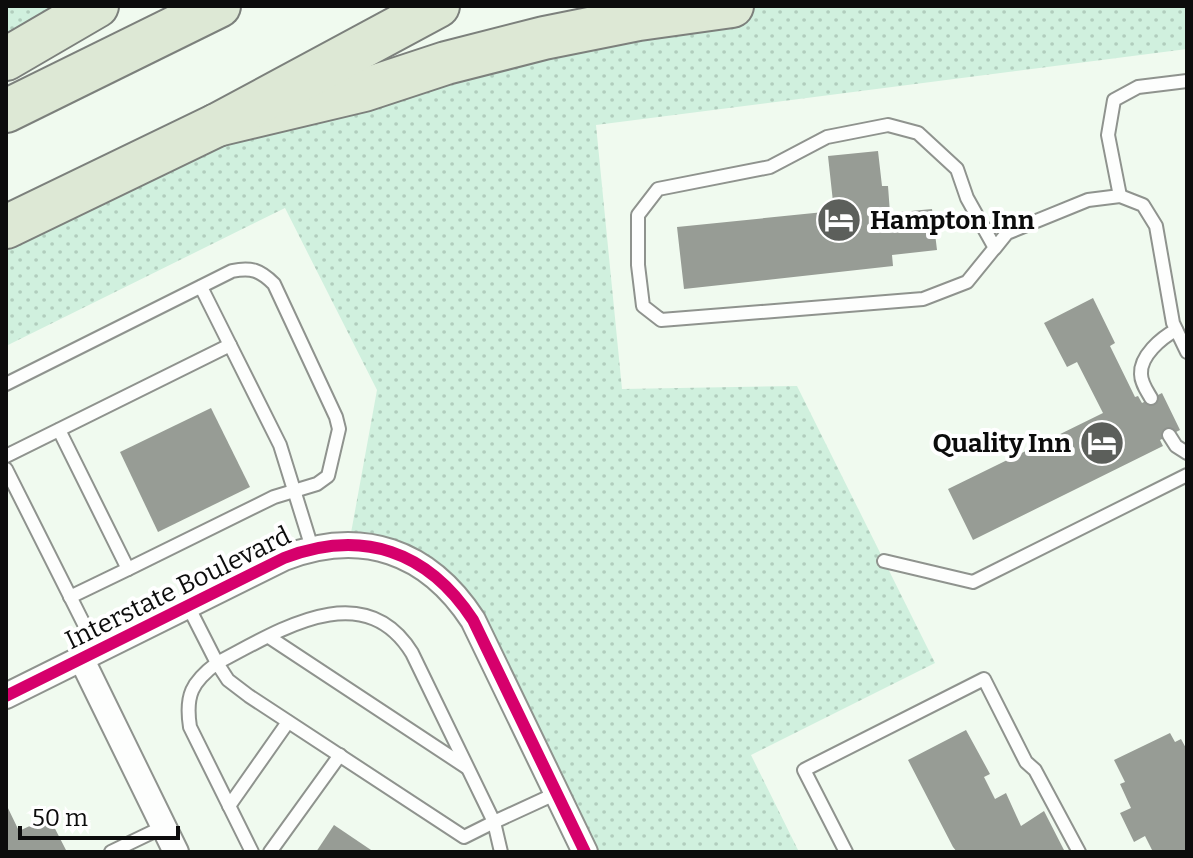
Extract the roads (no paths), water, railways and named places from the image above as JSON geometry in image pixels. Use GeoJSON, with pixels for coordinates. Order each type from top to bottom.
{"type":"FeatureCollection","features":[{"type":"Feature","properties":{"kind":"highway"},"geometry":{"type":"LineString","coordinates":[[6,59],[97,6]]}},
{"type":"Feature","properties":{"kind":"highway"},"geometry":{"type":"LineString","coordinates":[[6,111],[219,6]]}},
{"type":"Feature","properties":{"kind":"highway"},"geometry":{"type":"LineString","coordinates":[[6,227],[217,125],[438,6]]}},
{"type":"Feature","properties":{"kind":"highway"},"geometry":{"type":"LineString","coordinates":[[217,125],[364,90],[446,63],[544,38],[639,19],[732,6]]}},
{"type":"Feature","properties":{"kind":"street","name":"Interstate Boulevard"},"geometry":{"type":"LineString","coordinates":[[6,696],[284,558],[312,548],[349,544],[384,549],[406,557],[446,585],[473,620],[585,852]]}},
{"type":"Feature","properties":{"kind":"street","name":"Interstate Boulevard"},"geometry":{"type":"LineString","coordinates":[[90,656],[176,852]]}},
{"type":"Feature","properties":{"kind":"lane"},"geometry":{"type":"LineString","coordinates":[[1120,196],[1108,135],[1114,100],[1138,87],[1187,81]]}},
{"type":"Feature","properties":{"kind":"lane"},"geometry":{"type":"LineString","coordinates":[[995,248],[967,198],[957,169],[918,133],[888,125],[827,137],[770,167],[658,189],[638,215],[638,265],[643,306],[661,320],[923,299],[967,282],[995,248],[1007,233],[1088,200],[1120,196],[1143,205],[1156,226],[1173,323],[1187,352]]}},
{"type":"Feature","properties":{"kind":"lane"},"geometry":{"type":"LineString","coordinates":[[6,384],[201,287],[249,268],[263,273],[274,284],[330,403],[339,429],[328,476],[317,484],[274,497],[70,597]]}},
{"type":"Feature","properties":{"kind":"lane"},"geometry":{"type":"LineString","coordinates":[[201,287],[280,445],[312,548]]}},
{"type":"Feature","properties":{"kind":"lane"},"geometry":{"type":"LineString","coordinates":[[1151,398],[1141,378],[1143,365],[1160,341],[1176,330]]}},
{"type":"Feature","properties":{"kind":"lane"},"geometry":{"type":"LineString","coordinates":[[6,456],[230,345]]}},
{"type":"Feature","properties":{"kind":"lane"},"geometry":{"type":"LineString","coordinates":[[59,430],[128,569]]}},
{"type":"Feature","properties":{"kind":"lane"},"geometry":{"type":"LineString","coordinates":[[1169,435],[1176,446],[1187,453]]}},
{"type":"Feature","properties":{"kind":"lane"},"geometry":{"type":"LineString","coordinates":[[6,469],[70,597],[90,656]]}},
{"type":"Feature","properties":{"kind":"lane"},"geometry":{"type":"LineString","coordinates":[[884,561],[973,582],[1187,475]]}},
{"type":"Feature","properties":{"kind":"lane"},"geometry":{"type":"LineString","coordinates":[[188,606],[228,680],[464,837],[557,793]]}},
{"type":"Feature","properties":{"kind":"lane"},"geometry":{"type":"LineString","coordinates":[[252,852],[190,727],[187,708],[191,690],[201,676],[217,663],[301,622],[333,613],[361,614],[387,626],[403,639],[494,822],[501,852]]}},
{"type":"Feature","properties":{"kind":"lane"},"geometry":{"type":"LineString","coordinates":[[269,637],[466,767]]}},
{"type":"Feature","properties":{"kind":"lane"},"geometry":{"type":"LineString","coordinates":[[846,852],[804,770],[984,679],[1026,762],[1035,770],[1079,852]]}},
{"type":"Feature","properties":{"kind":"lane"},"geometry":{"type":"LineString","coordinates":[[229,806],[288,722]]}},
{"type":"Feature","properties":{"kind":"lane"},"geometry":{"type":"LineString","coordinates":[[270,852],[340,755]]}},
{"type":"Feature","properties":{"kind":"lane"},"geometry":{"type":"LineString","coordinates":[[111,852],[163,827]]}},
{"type":"Feature","properties":{"kind":"place","name":"Hampton Inn"},"geometry":{"type":"Point","coordinates":[839,220]}},
{"type":"Feature","properties":{"kind":"place","name":"Quality Inn"},"geometry":{"type":"Point","coordinates":[1102,443]}}]}
